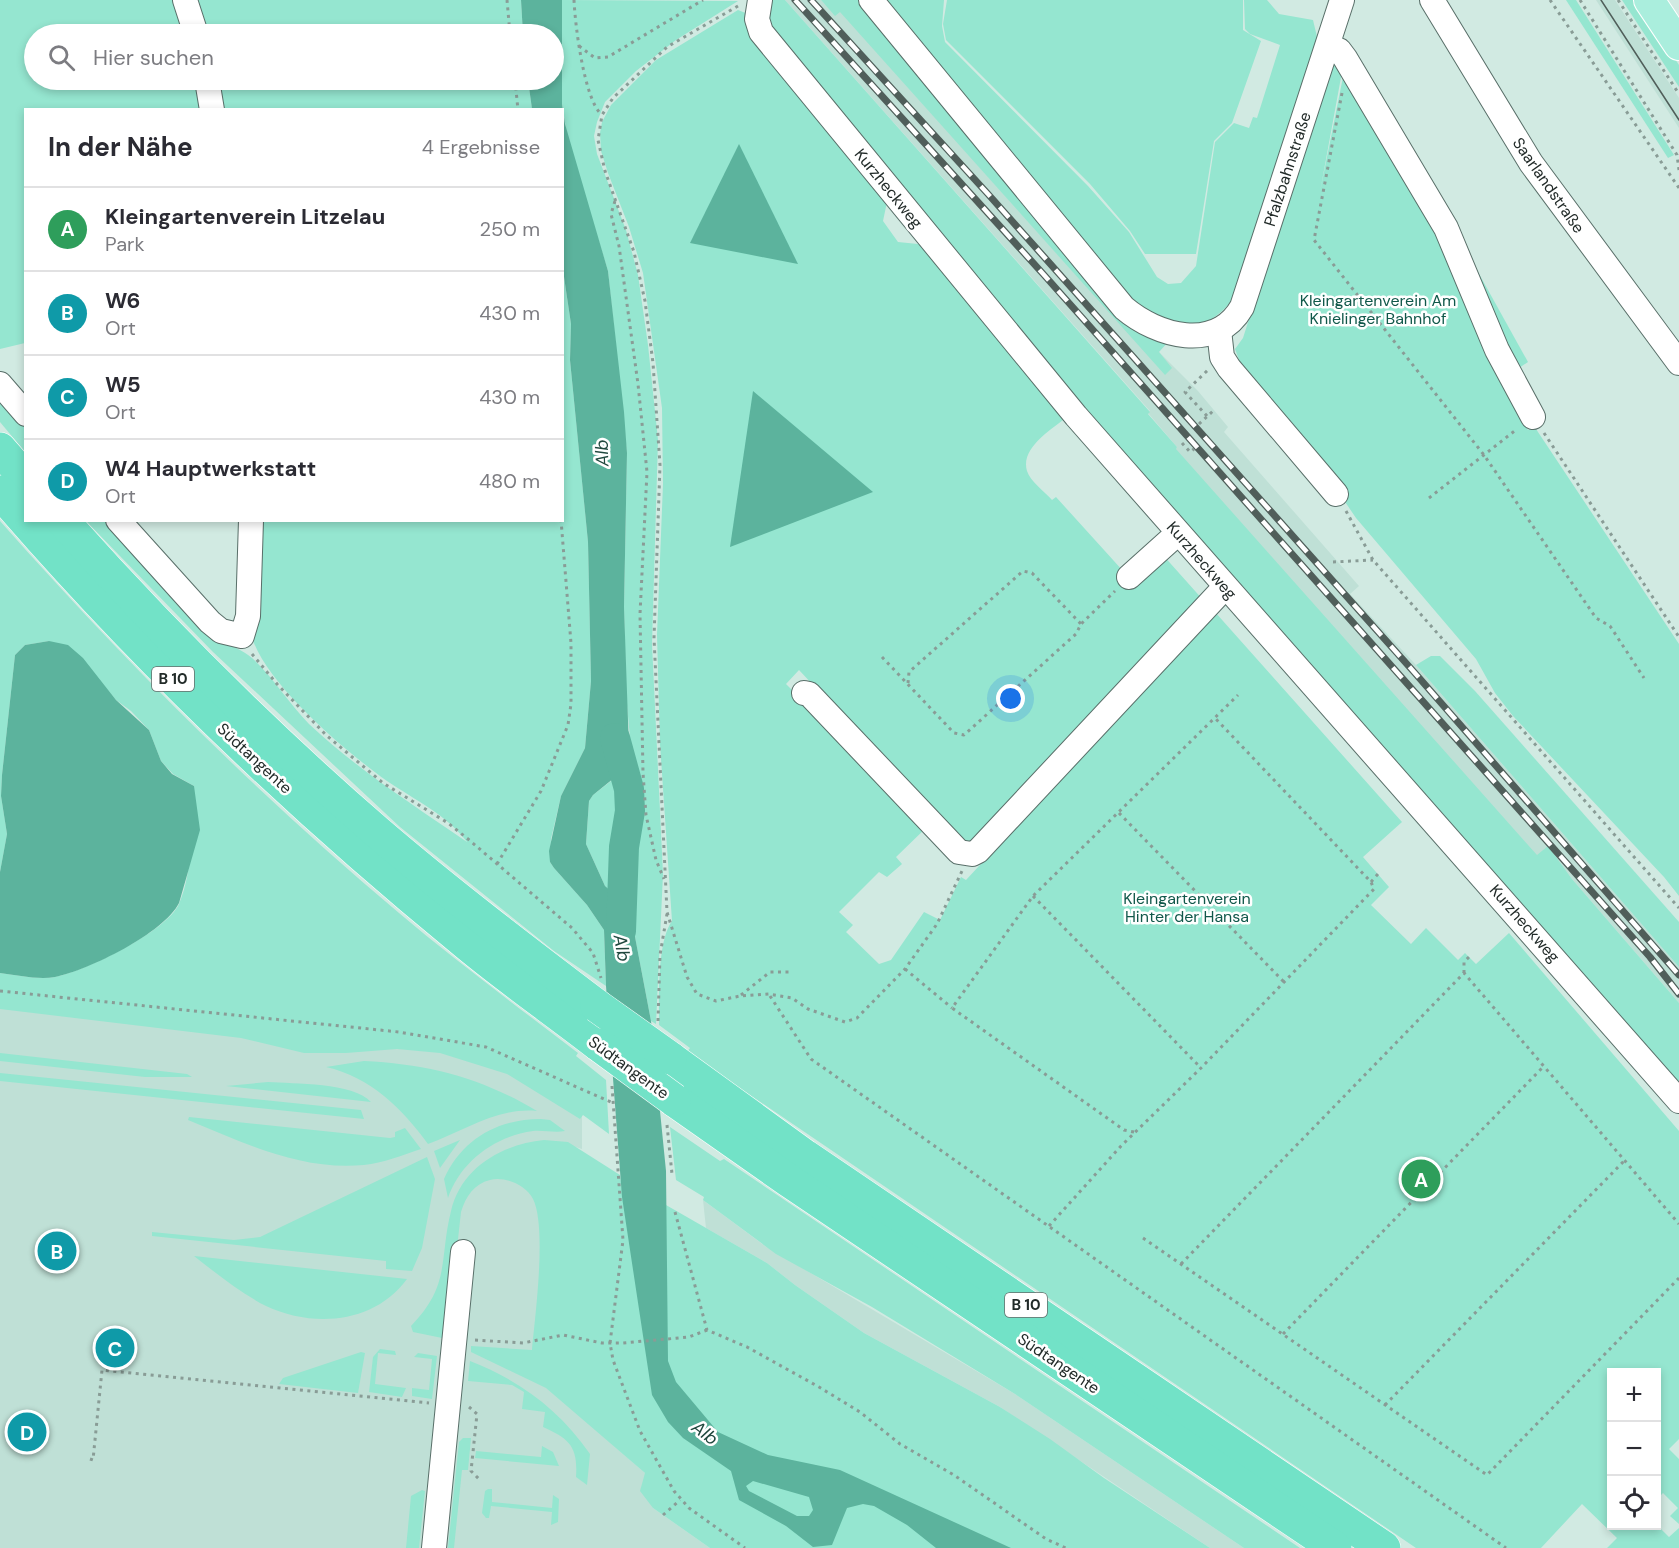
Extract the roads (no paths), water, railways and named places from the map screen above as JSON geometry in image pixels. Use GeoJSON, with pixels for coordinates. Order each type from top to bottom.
{"type":"FeatureCollection","features":[{"type":"Feature","properties":{"kind":"highway"},"geometry":{"type":"LineString","coordinates":[[0,449],[24,477]]}},
{"type":"Feature","properties":{"kind":"highway","name":"Südtangente"},"geometry":{"type":"LineString","coordinates":[[0,492],[24,519]]}},
{"type":"Feature","properties":{"kind":"highway","name":"Südtangente"},"geometry":{"type":"LineString","coordinates":[[27,522],[133,639],[252,756],[463,942],[599,1045],[671,1110],[798,1186],[1335,1548]]}},
{"type":"Feature","properties":{"kind":"highway","name":"Südtangente"},"geometry":{"type":"LineString","coordinates":[[64,522],[268,733],[350,808],[479,917],[599,993],[670,1058],[805,1156],[1384,1548]]}},
{"type":"Feature","properties":{"kind":"main road"},"geometry":{"type":"LineString","coordinates":[[1661,10],[1679,45]]}},
{"type":"Feature","properties":{"kind":"street"},"geometry":{"type":"LineString","coordinates":[[185,0],[193,24]]}},
{"type":"Feature","properties":{"kind":"street"},"geometry":{"type":"LineString","coordinates":[[871,0],[1124,308],[1137,319],[1161,332],[1197,335],[1219,330],[1222,357],[1229,368],[1336,494]]}},
{"type":"Feature","properties":{"kind":"street","name":"Pfalzbahnstraße"},"geometry":{"type":"LineString","coordinates":[[1219,330],[1237,316],[1242,307],[1342,0]]}},
{"type":"Feature","properties":{"kind":"street","name":"Saarlandstraße"},"geometry":{"type":"LineString","coordinates":[[1432,0],[1536,170],[1679,361]]}},
{"type":"Feature","properties":{"kind":"street","name":"Kurzheckweg"},"geometry":{"type":"LineString","coordinates":[[750,3],[761,32],[1076,416],[1679,1101]]}},
{"type":"Feature","properties":{"kind":"street"},"geometry":{"type":"LineString","coordinates":[[1328,47],[1339,50],[1348,62],[1446,228],[1497,350],[1533,417]]}},
{"type":"Feature","properties":{"kind":"street"},"geometry":{"type":"LineString","coordinates":[[209,90],[212,108]]}},
{"type":"Feature","properties":{"kind":"street"},"geometry":{"type":"LineString","coordinates":[[0,384],[24,412]]}},
{"type":"Feature","properties":{"kind":"street"},"geometry":{"type":"LineString","coordinates":[[120,522],[210,622],[221,631],[242,636],[248,616],[251,522]]}},
{"type":"Feature","properties":{"kind":"street"},"geometry":{"type":"LineString","coordinates":[[1129,577],[1178,533]]}},
{"type":"Feature","properties":{"kind":"street"},"geometry":{"type":"LineString","coordinates":[[804,693],[809,694],[959,852],[972,854],[978,851],[1225,587]]}},
{"type":"Feature","properties":{"kind":"street"},"geometry":{"type":"LineString","coordinates":[[434,1548],[463,1252]]}},
{"type":"Feature","properties":{"kind":"water"},"geometry":{"type":"Polygon","coordinates":[[[521,0],[562,0],[562,24],[522,24],[521,0]]]}},
{"type":"Feature","properties":{"kind":"water"},"geometry":{"type":"Polygon","coordinates":[[[529,90],[562,90],[563,108],[532,108],[529,90]]]}},
{"type":"Feature","properties":{"kind":"water","name":"Alb"},"geometry":{"type":"Polygon","coordinates":[[[564,117],[608,271],[627,453],[624,607],[630,777],[619,774],[589,801],[586,844],[605,886],[623,902],[632,921],[651,1021],[666,1171],[668,1361],[676,1382],[718,1432],[768,1455],[840,1470],[1011,1548],[936,1548],[907,1525],[874,1506],[863,1504],[847,1508],[832,1545],[813,1547],[786,1526],[739,1500],[731,1471],[683,1438],[668,1422],[652,1395],[622,1197],[604,930],[587,905],[554,868],[550,862],[549,851],[561,796],[585,748],[591,681],[588,542],[570,360],[571,324],[564,277],[564,117]],[[753,1481],[746,1486],[749,1491],[797,1516],[809,1516],[813,1510],[809,1497],[753,1481]]]}},
{"type":"Feature","properties":{"kind":"water"},"geometry":{"type":"Polygon","coordinates":[[[739,144],[798,264],[690,243],[739,144]]]}},
{"type":"Feature","properties":{"kind":"water"},"geometry":{"type":"Polygon","coordinates":[[[753,391],[873,492],[730,547],[753,391]]]}},
{"type":"Feature","properties":{"kind":"water"},"geometry":{"type":"Polygon","coordinates":[[[49,641],[68,645],[83,658],[116,700],[149,730],[161,761],[172,774],[194,786],[200,830],[179,903],[171,915],[124,949],[87,967],[55,977],[42,978],[0,973],[0,872],[7,834],[1,796],[15,655],[25,645],[49,641]]]}},
{"type":"Feature","properties":{"kind":"waterway","name":"Alb"},"geometry":{"type":"LineString","coordinates":[[615,738],[629,789],[630,811],[624,847],[621,931]]}},
{"type":"Feature","properties":{"kind":"tram line"},"geometry":{"type":"LineString","coordinates":[[1601,0],[1679,120]]}},
{"type":"Feature","properties":{"kind":"railway"},"geometry":{"type":"LineString","coordinates":[[795,0],[1045,276],[1650,957],[1679,994]]}},
{"type":"Feature","properties":{"kind":"railway"},"geometry":{"type":"LineString","coordinates":[[811,0],[988,194],[1414,672],[1679,975]]}},
{"type":"Feature","properties":{"kind":"place","name":"Kleingartenverein Litzelau"},"geometry":{"type":"Point","coordinates":[1421,1179]}},
{"type":"Feature","properties":{"kind":"place","name":"W6"},"geometry":{"type":"Point","coordinates":[57,1251]}},
{"type":"Feature","properties":{"kind":"place","name":"W5"},"geometry":{"type":"Point","coordinates":[115,1348]}},
{"type":"Feature","properties":{"kind":"place","name":"W4 Hauptwerkstatt"},"geometry":{"type":"Point","coordinates":[27,1432]}},
{"type":"Feature","properties":{"kind":"park label","name":"Kleingartenverein Am Knielinger Bahnhof"},"geometry":{"type":"Point","coordinates":[1378,309]}},
{"type":"Feature","properties":{"kind":"park label","name":"Kleingartenverein Hinter der Hansa"},"geometry":{"type":"Point","coordinates":[1187,907]}}]}
